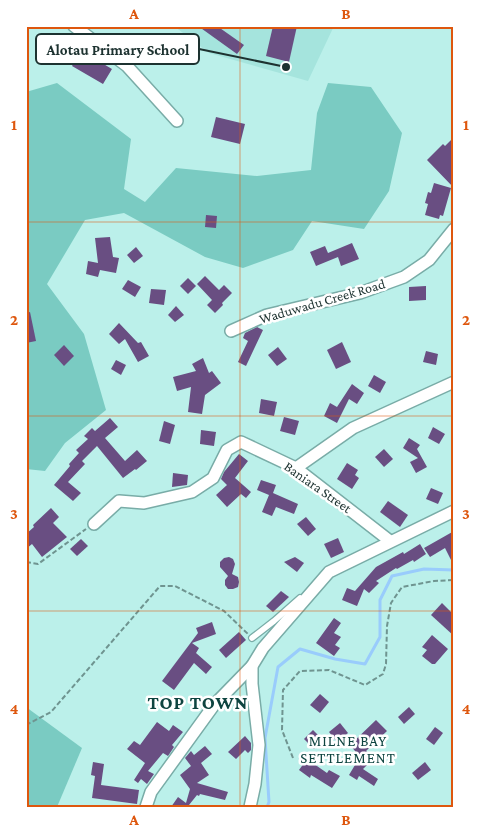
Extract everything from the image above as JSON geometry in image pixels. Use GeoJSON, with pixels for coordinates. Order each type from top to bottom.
{"type":"FeatureCollection","features":[{"type":"Feature","properties":{"kind":"street"},"geometry":{"type":"LineString","coordinates":[[74,26],[127,66],[177,121]]}},
{"type":"Feature","properties":{"kind":"street","name":"Waduwadu Creek Road"},"geometry":{"type":"LineString","coordinates":[[231,330],[267,315],[360,293],[404,277],[429,260],[454,229]]}},
{"type":"Feature","properties":{"kind":"street"},"geometry":{"type":"LineString","coordinates":[[296,468],[353,428],[454,382]]}},
{"type":"Feature","properties":{"kind":"street","name":"Baniara Street"},"geometry":{"type":"LineString","coordinates":[[94,524],[119,501],[144,503],[192,492],[213,478],[227,450],[241,442],[296,468],[390,541]]}},
{"type":"Feature","properties":{"kind":"street"},"geometry":{"type":"LineString","coordinates":[[146,807],[152,792],[214,705],[252,666],[263,648],[328,572],[454,511]]}},
{"type":"Feature","properties":{"kind":"street"},"geometry":{"type":"LineString","coordinates":[[250,807],[255,784],[259,745],[252,684],[252,666]]}},
{"type":"Feature","properties":{"kind":"lane"},"geometry":{"type":"LineString","coordinates":[[252,638],[274,621],[328,572]]}},
{"type":"Feature","properties":{"kind":"path"},"geometry":{"type":"LineString","coordinates":[[26,562],[38,564],[94,524]]}},
{"type":"Feature","properties":{"kind":"path"},"geometry":{"type":"LineString","coordinates":[[293,758],[282,730],[283,690],[300,671],[329,670],[365,686],[383,674],[386,664],[387,626],[391,602],[402,587],[434,580],[454,580]]}},
{"type":"Feature","properties":{"kind":"path"},"geometry":{"type":"LineString","coordinates":[[26,725],[51,712],[160,586],[175,586],[224,611],[252,638]]}},
{"type":"Feature","properties":{"kind":"shaded area"},"geometry":{"type":"Polygon","coordinates":[[[174,26],[334,26],[308,81],[209,53],[174,26]]]}},
{"type":"Feature","properties":{"kind":"green space"},"geometry":{"type":"Polygon","coordinates":[[[57,83],[131,139],[124,189],[145,202],[176,168],[257,176],[311,170],[317,113],[328,83],[371,87],[402,133],[389,191],[364,229],[312,221],[293,250],[243,268],[205,257],[124,213],[85,220],[47,284],[84,334],[106,410],[65,443],[45,471],[26,469],[26,92],[57,83]]]}},
{"type":"Feature","properties":{"kind":"green space"},"geometry":{"type":"Polygon","coordinates":[[[26,707],[82,748],[57,807],[26,807],[26,707]]]}},
{"type":"Feature","properties":{"kind":"building"},"geometry":{"type":"Polygon","coordinates":[[[198,26],[217,26],[244,45],[237,54],[198,26]]]}},
{"type":"Feature","properties":{"kind":"building"},"geometry":{"type":"Polygon","coordinates":[[[273,26],[297,26],[289,62],[266,56],[273,26]]]}},
{"type":"Feature","properties":{"kind":"building"},"geometry":{"type":"Polygon","coordinates":[[[78,56],[92,64],[95,59],[112,69],[103,84],[72,66],[78,56]]]}},
{"type":"Feature","properties":{"kind":"building"},"geometry":{"type":"Polygon","coordinates":[[[216,117],[245,124],[240,144],[211,137],[216,117]]]}},
{"type":"Feature","properties":{"kind":"building"},"geometry":{"type":"Polygon","coordinates":[[[454,137],[454,188],[427,160],[443,144],[445,146],[454,137]]]}},
{"type":"Feature","properties":{"kind":"building"},"geometry":{"type":"Polygon","coordinates":[[[434,183],[451,188],[443,216],[440,215],[439,219],[425,215],[428,204],[425,203],[428,192],[431,193],[434,183]]]}},
{"type":"Feature","properties":{"kind":"building"},"geometry":{"type":"Polygon","coordinates":[[[206,215],[217,216],[216,228],[205,227],[206,215]]]}},
{"type":"Feature","properties":{"kind":"building"},"geometry":{"type":"Polygon","coordinates":[[[110,237],[113,257],[119,258],[116,273],[100,270],[98,277],[86,274],[88,261],[98,263],[95,238],[110,237]]]}},
{"type":"Feature","properties":{"kind":"building"},"geometry":{"type":"Polygon","coordinates":[[[352,243],[359,259],[341,266],[338,257],[316,266],[310,252],[325,246],[328,253],[352,243]]]}},
{"type":"Feature","properties":{"kind":"building"},"geometry":{"type":"Polygon","coordinates":[[[136,247],[143,256],[134,263],[127,255],[136,247]]]}},
{"type":"Feature","properties":{"kind":"building"},"geometry":{"type":"Polygon","coordinates":[[[205,276],[219,290],[224,285],[232,293],[215,313],[207,305],[212,300],[197,284],[205,276]]]}},
{"type":"Feature","properties":{"kind":"building"},"geometry":{"type":"Polygon","coordinates":[[[188,278],[196,286],[188,294],[180,286],[188,278]]]}},
{"type":"Feature","properties":{"kind":"building"},"geometry":{"type":"Polygon","coordinates":[[[128,280],[141,287],[135,297],[122,289],[128,280]]]}},
{"type":"Feature","properties":{"kind":"building"},"geometry":{"type":"Polygon","coordinates":[[[426,286],[426,300],[409,301],[409,287],[426,286]]]}},
{"type":"Feature","properties":{"kind":"building"},"geometry":{"type":"Polygon","coordinates":[[[151,289],[166,290],[164,305],[149,303],[151,289]]]}},
{"type":"Feature","properties":{"kind":"building"},"geometry":{"type":"Polygon","coordinates":[[[176,306],[184,315],[175,322],[168,315],[176,306]]]}},
{"type":"Feature","properties":{"kind":"building"},"geometry":{"type":"Polygon","coordinates":[[[30,312],[36,341],[26,343],[26,313],[30,312]]]}},
{"type":"Feature","properties":{"kind":"building"},"geometry":{"type":"Polygon","coordinates":[[[119,323],[138,343],[141,342],[149,356],[138,362],[125,339],[119,344],[109,334],[119,323]]]}},
{"type":"Feature","properties":{"kind":"building"},"geometry":{"type":"Polygon","coordinates":[[[257,327],[263,330],[246,366],[238,362],[248,341],[243,338],[245,333],[257,327]]]}},
{"type":"Feature","properties":{"kind":"building"},"geometry":{"type":"Polygon","coordinates":[[[342,342],[351,362],[336,369],[327,350],[342,342]]]}},
{"type":"Feature","properties":{"kind":"building"},"geometry":{"type":"Polygon","coordinates":[[[64,345],[74,356],[64,366],[54,355],[64,345]]]}},
{"type":"Feature","properties":{"kind":"building"},"geometry":{"type":"Polygon","coordinates":[[[278,347],[287,359],[277,366],[268,355],[278,347]]]}},
{"type":"Feature","properties":{"kind":"building"},"geometry":{"type":"Polygon","coordinates":[[[426,351],[438,354],[436,365],[423,362],[426,351]]]}},
{"type":"Feature","properties":{"kind":"building"},"geometry":{"type":"Polygon","coordinates":[[[203,358],[209,373],[212,371],[221,383],[205,395],[202,414],[188,412],[191,387],[177,391],[173,377],[196,371],[192,364],[203,358]]]}},
{"type":"Feature","properties":{"kind":"building"},"geometry":{"type":"Polygon","coordinates":[[[116,360],[126,365],[121,375],[111,369],[116,360]]]}},
{"type":"Feature","properties":{"kind":"building"},"geometry":{"type":"Polygon","coordinates":[[[374,375],[386,382],[380,393],[368,386],[374,375]]]}},
{"type":"Feature","properties":{"kind":"building"},"geometry":{"type":"Polygon","coordinates":[[[352,384],[364,393],[357,404],[349,399],[337,423],[324,416],[330,403],[337,407],[352,384]]]}},
{"type":"Feature","properties":{"kind":"building"},"geometry":{"type":"Polygon","coordinates":[[[261,399],[277,402],[274,416],[259,413],[261,399]]]}},
{"type":"Feature","properties":{"kind":"building"},"geometry":{"type":"Polygon","coordinates":[[[284,417],[299,421],[295,435],[280,431],[284,417]]]}},
{"type":"Feature","properties":{"kind":"building"},"geometry":{"type":"Polygon","coordinates":[[[110,418],[118,427],[105,438],[125,461],[137,450],[147,461],[123,478],[97,446],[82,461],[85,464],[68,482],[81,493],[73,501],[54,485],[79,453],[76,450],[88,439],[84,436],[92,428],[95,431],[110,418]]]}},
{"type":"Feature","properties":{"kind":"building"},"geometry":{"type":"Polygon","coordinates":[[[164,421],[175,425],[170,444],[159,441],[164,421]]]}},
{"type":"Feature","properties":{"kind":"building"},"geometry":{"type":"Polygon","coordinates":[[[433,427],[445,434],[439,444],[428,438],[433,427]]]}},
{"type":"Feature","properties":{"kind":"building"},"geometry":{"type":"Polygon","coordinates":[[[201,430],[216,432],[214,446],[200,444],[201,430]]]}},
{"type":"Feature","properties":{"kind":"building"},"geometry":{"type":"Polygon","coordinates":[[[409,438],[420,445],[417,449],[427,467],[416,473],[410,462],[418,458],[403,448],[409,438]]]}},
{"type":"Feature","properties":{"kind":"building"},"geometry":{"type":"Polygon","coordinates":[[[384,449],[393,459],[384,467],[375,457],[384,449]]]}},
{"type":"Feature","properties":{"kind":"building"},"geometry":{"type":"Polygon","coordinates":[[[239,454],[248,461],[235,478],[251,492],[246,498],[241,494],[227,507],[216,495],[227,485],[221,479],[224,472],[239,454]]]}},
{"type":"Feature","properties":{"kind":"building"},"geometry":{"type":"Polygon","coordinates":[[[347,463],[358,470],[355,475],[359,478],[352,489],[337,479],[347,463]]]}},
{"type":"Feature","properties":{"kind":"building"},"geometry":{"type":"Polygon","coordinates":[[[173,473],[188,475],[187,485],[172,487],[173,473]]]}},
{"type":"Feature","properties":{"kind":"building"},"geometry":{"type":"Polygon","coordinates":[[[261,480],[276,485],[273,493],[298,504],[294,514],[276,507],[272,516],[262,512],[269,495],[257,490],[261,480]]]}},
{"type":"Feature","properties":{"kind":"building"},"geometry":{"type":"Polygon","coordinates":[[[431,488],[443,493],[438,504],[426,499],[431,488]]]}},
{"type":"Feature","properties":{"kind":"building"},"geometry":{"type":"Polygon","coordinates":[[[388,501],[408,515],[400,527],[380,512],[388,501]]]}},
{"type":"Feature","properties":{"kind":"building"},"geometry":{"type":"Polygon","coordinates":[[[51,508],[59,517],[53,523],[67,537],[42,557],[32,544],[26,549],[26,534],[51,508]]]}},
{"type":"Feature","properties":{"kind":"building"},"geometry":{"type":"Polygon","coordinates":[[[306,517],[316,529],[308,536],[297,524],[306,517]]]}},
{"type":"Feature","properties":{"kind":"building"},"geometry":{"type":"Polygon","coordinates":[[[454,531],[454,566],[445,548],[430,557],[424,548],[454,531]]]}},
{"type":"Feature","properties":{"kind":"building"},"geometry":{"type":"Polygon","coordinates":[[[338,538],[344,552],[331,558],[324,544],[338,538]]]}},
{"type":"Feature","properties":{"kind":"building"},"geometry":{"type":"Polygon","coordinates":[[[81,539],[88,546],[77,556],[70,549],[81,539]]]}},
{"type":"Feature","properties":{"kind":"building"},"geometry":{"type":"Polygon","coordinates":[[[420,544],[426,554],[414,562],[413,560],[396,568],[376,581],[379,583],[369,593],[364,589],[357,606],[342,600],[347,588],[355,591],[376,567],[420,544]]]}},
{"type":"Feature","properties":{"kind":"building"},"geometry":{"type":"Polygon","coordinates":[[[229,557],[233,559],[235,564],[232,574],[238,577],[239,582],[238,587],[233,589],[228,589],[225,585],[225,580],[228,576],[220,567],[220,562],[224,558],[229,557]]]}},
{"type":"Feature","properties":{"kind":"building"},"geometry":{"type":"Polygon","coordinates":[[[295,557],[304,563],[297,572],[284,562],[295,557]]]}},
{"type":"Feature","properties":{"kind":"building"},"geometry":{"type":"Polygon","coordinates":[[[281,591],[289,597],[273,612],[266,606],[281,591]]]}},
{"type":"Feature","properties":{"kind":"building"},"geometry":{"type":"Polygon","coordinates":[[[442,603],[454,615],[454,636],[431,615],[442,603]]]}},
{"type":"Feature","properties":{"kind":"building"},"geometry":{"type":"Polygon","coordinates":[[[334,618],[341,623],[334,633],[341,637],[335,645],[340,648],[334,656],[316,643],[334,618]]]}},
{"type":"Feature","properties":{"kind":"building"},"geometry":{"type":"Polygon","coordinates":[[[212,622],[216,634],[192,643],[199,648],[196,653],[212,667],[206,674],[194,663],[174,690],[162,681],[198,633],[196,628],[212,622]]]}},
{"type":"Feature","properties":{"kind":"building"},"geometry":{"type":"Polygon","coordinates":[[[239,632],[246,640],[226,658],[219,650],[239,632]]]}},
{"type":"Feature","properties":{"kind":"building"},"geometry":{"type":"Polygon","coordinates":[[[432,635],[448,649],[435,664],[432,664],[422,656],[427,650],[422,647],[432,635]]]}},
{"type":"Feature","properties":{"kind":"building"},"geometry":{"type":"Polygon","coordinates":[[[320,694],[329,702],[320,713],[310,705],[320,694]]]}},
{"type":"Feature","properties":{"kind":"building"},"geometry":{"type":"Polygon","coordinates":[[[409,707],[415,714],[404,724],[398,717],[409,707]]]}},
{"type":"Feature","properties":{"kind":"building"},"geometry":{"type":"Polygon","coordinates":[[[376,720],[387,731],[366,751],[374,758],[363,769],[378,779],[374,786],[359,776],[357,780],[349,775],[360,757],[350,745],[376,720]]]}},
{"type":"Feature","properties":{"kind":"building"},"geometry":{"type":"Polygon","coordinates":[[[157,722],[169,731],[173,725],[183,732],[172,745],[174,747],[168,756],[163,753],[148,771],[154,774],[147,784],[141,779],[138,783],[134,780],[145,763],[127,749],[134,741],[140,745],[157,722]]]}},
{"type":"Feature","properties":{"kind":"building"},"geometry":{"type":"Polygon","coordinates":[[[340,723],[348,733],[337,742],[329,732],[340,723]]]}},
{"type":"Feature","properties":{"kind":"building"},"geometry":{"type":"Polygon","coordinates":[[[435,727],[443,733],[434,745],[426,739],[435,727]]]}},
{"type":"Feature","properties":{"kind":"building"},"geometry":{"type":"Polygon","coordinates":[[[313,730],[323,740],[314,749],[304,739],[313,730]]]}},
{"type":"Feature","properties":{"kind":"building"},"geometry":{"type":"Polygon","coordinates":[[[245,736],[251,743],[251,750],[248,753],[245,750],[236,759],[228,752],[245,736]]]}},
{"type":"Feature","properties":{"kind":"building"},"geometry":{"type":"Polygon","coordinates":[[[205,746],[212,754],[201,763],[209,775],[197,783],[228,792],[225,800],[200,794],[189,805],[191,807],[171,807],[178,797],[186,803],[190,789],[180,775],[191,766],[185,758],[191,751],[194,755],[205,746]]]}},
{"type":"Feature","properties":{"kind":"building"},"geometry":{"type":"Polygon","coordinates":[[[307,759],[327,773],[329,770],[340,776],[332,788],[311,775],[310,778],[299,770],[307,759]]]}},
{"type":"Feature","properties":{"kind":"building"},"geometry":{"type":"Polygon","coordinates":[[[93,762],[104,764],[101,785],[139,790],[137,804],[92,798],[95,776],[91,775],[93,762]]]}},
{"type":"Feature","properties":{"kind":"building"},"geometry":{"type":"Polygon","coordinates":[[[425,762],[431,770],[418,780],[412,773],[425,762]]]}},
{"type":"Feature","properties":{"kind":"waterway"},"geometry":{"type":"LineString","coordinates":[[267,807],[269,802],[265,738],[278,667],[300,649],[335,659],[365,664],[380,637],[380,600],[392,576],[424,569],[454,570]]}},
{"type":"Feature","properties":{"kind":"place","name":"Alotau Primary School"},"geometry":{"type":"Point","coordinates":[286,67]}},
{"type":"Feature","properties":{"kind":"district","name":"TOP TOWN"},"geometry":{"type":"Point","coordinates":[198,702]}},
{"type":"Feature","properties":{"kind":"district","name":"MILNE BAY SETTLEMENT"},"geometry":{"type":"Point","coordinates":[348,750]}}]}
